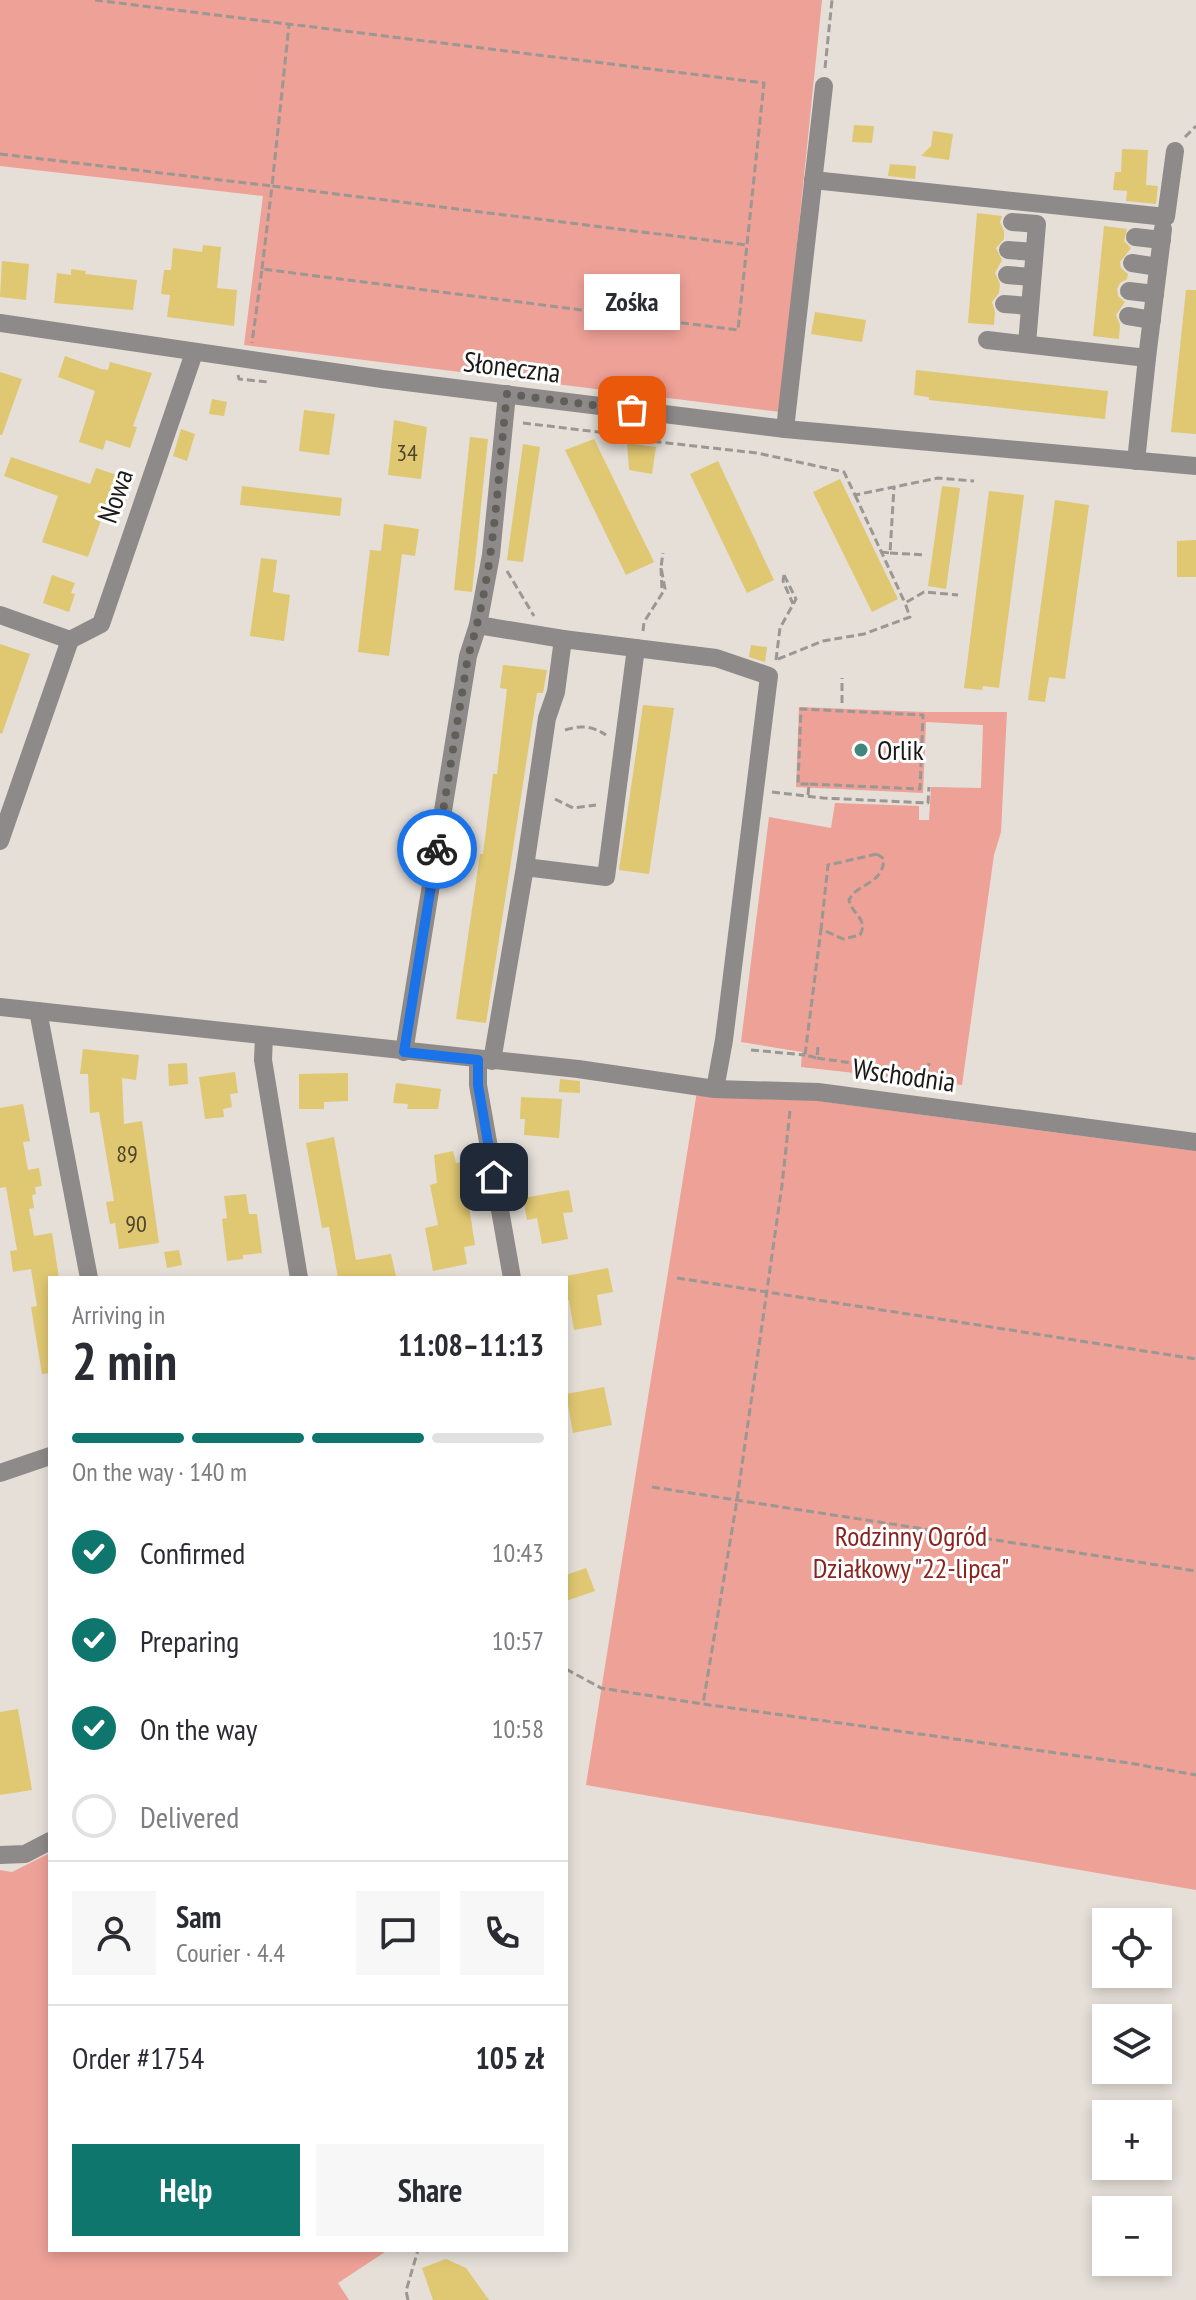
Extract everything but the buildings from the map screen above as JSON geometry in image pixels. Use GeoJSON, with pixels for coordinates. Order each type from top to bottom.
{"type":"FeatureCollection","features":[{"type":"Feature","properties":{"kind":"street"},"geometry":{"type":"LineString","coordinates":[[785,429],[824,86]]}},
{"type":"Feature","properties":{"kind":"street"},"geometry":{"type":"LineString","coordinates":[[1136,461],[1175,151]]}},
{"type":"Feature","properties":{"kind":"street"},"geometry":{"type":"LineString","coordinates":[[813,180],[1164,228]]}},
{"type":"Feature","properties":{"kind":"street"},"geometry":{"type":"LineString","coordinates":[[1012,222],[1037,224],[1027,344]]}},
{"type":"Feature","properties":{"kind":"street"},"geometry":{"type":"LineString","coordinates":[[1135,237],[1164,228]]}},
{"type":"Feature","properties":{"kind":"street"},"geometry":{"type":"LineString","coordinates":[[1008,250],[1034,252]]}},
{"type":"Feature","properties":{"kind":"street"},"geometry":{"type":"LineString","coordinates":[[1132,263],[1158,267]]}},
{"type":"Feature","properties":{"kind":"street"},"geometry":{"type":"LineString","coordinates":[[1007,275],[1032,277]]}},
{"type":"Feature","properties":{"kind":"street"},"geometry":{"type":"LineString","coordinates":[[1129,291],[1155,294]]}},
{"type":"Feature","properties":{"kind":"street"},"geometry":{"type":"LineString","coordinates":[[1004,304],[1030,306]]}},
{"type":"Feature","properties":{"kind":"street"},"geometry":{"type":"LineString","coordinates":[[1128,316],[1152,320]]}},
{"type":"Feature","properties":{"kind":"street","name":"Słoneczna"},"geometry":{"type":"LineString","coordinates":[[0,323],[194,353],[785,429],[1196,466]]}},
{"type":"Feature","properties":{"kind":"street"},"geometry":{"type":"LineString","coordinates":[[987,340],[1147,358]]}},
{"type":"Feature","properties":{"kind":"street","name":"Nowa"},"geometry":{"type":"LineString","coordinates":[[70,640],[101,624],[194,353]]}},
{"type":"Feature","properties":{"kind":"street"},"geometry":{"type":"LineString","coordinates":[[404,1052],[468,656],[478,625],[491,555],[507,394]]}},
{"type":"Feature","properties":{"kind":"street"},"geometry":{"type":"LineString","coordinates":[[0,615],[70,640],[0,841]]}},
{"type":"Feature","properties":{"kind":"street"},"geometry":{"type":"LineString","coordinates":[[478,625],[716,658],[769,676],[724,1040],[715,1089]]}},
{"type":"Feature","properties":{"kind":"street"},"geometry":{"type":"LineString","coordinates":[[512,1276],[478,1085],[525,867],[547,718],[556,692],[563,639]]}},
{"type":"Feature","properties":{"kind":"street"},"geometry":{"type":"LineString","coordinates":[[525,867],[606,877],[638,648]]}},
{"type":"Feature","properties":{"kind":"street","name":"Wschodnia"},"geometry":{"type":"LineString","coordinates":[[0,1007],[715,1089],[791,1091],[890,1101],[1196,1142]]}},
{"type":"Feature","properties":{"kind":"street"},"geometry":{"type":"LineString","coordinates":[[38,1011],[89,1276]]}},
{"type":"Feature","properties":{"kind":"street"},"geometry":{"type":"LineString","coordinates":[[264,1036],[263,1060],[299,1276]]}},
{"type":"Feature","properties":{"kind":"street"},"geometry":{"type":"LineString","coordinates":[[0,1473],[48,1457]]}},
{"type":"Feature","properties":{"kind":"street"},"geometry":{"type":"LineString","coordinates":[[0,1855],[25,1854],[48,1842]]}},
{"type":"Feature","properties":{"kind":"path"},"geometry":{"type":"LineString","coordinates":[[95,0],[764,83],[738,330],[262,269]]}},
{"type":"Feature","properties":{"kind":"path"},"geometry":{"type":"LineString","coordinates":[[824,86],[832,0]]}},
{"type":"Feature","properties":{"kind":"path"},"geometry":{"type":"LineString","coordinates":[[252,344],[289,24]]}},
{"type":"Feature","properties":{"kind":"path"},"geometry":{"type":"LineString","coordinates":[[0,154],[747,245]]}},
{"type":"Feature","properties":{"kind":"path"},"geometry":{"type":"LineString","coordinates":[[504,417],[511,422],[598,432],[614,437],[757,453],[844,472],[910,617],[864,634],[823,641],[776,660]]}},
{"type":"Feature","properties":{"kind":"path"},"geometry":{"type":"LineString","coordinates":[[855,495],[938,478],[974,481]]}},
{"type":"Feature","properties":{"kind":"path"},"geometry":{"type":"LineString","coordinates":[[890,553],[894,487]]}},
{"type":"Feature","properties":{"kind":"path"},"geometry":{"type":"LineString","coordinates":[[881,552],[926,555]]}},
{"type":"Feature","properties":{"kind":"path"},"geometry":{"type":"LineString","coordinates":[[638,648],[644,622],[665,589],[661,567],[663,553]]}},
{"type":"Feature","properties":{"kind":"path"},"geometry":{"type":"LineString","coordinates":[[491,555],[500,559],[538,622]]}},
{"type":"Feature","properties":{"kind":"path"},"geometry":{"type":"LineString","coordinates":[[774,668],[780,628],[796,599],[784,575],[783,581],[793,604]]}},
{"type":"Feature","properties":{"kind":"path"},"geometry":{"type":"LineString","coordinates":[[905,603],[924,592],[958,595]]}},
{"type":"Feature","properties":{"kind":"path"},"geometry":{"type":"LineString","coordinates":[[842,678],[842,703]]}},
{"type":"Feature","properties":{"kind":"path"},"geometry":{"type":"LineString","coordinates":[[801,709],[923,715],[920,789],[809,784],[798,784],[801,709]]}},
{"type":"Feature","properties":{"kind":"path"},"geometry":{"type":"LineString","coordinates":[[544,741],[575,726],[590,727],[603,732],[622,756]]}},
{"type":"Feature","properties":{"kind":"path"},"geometry":{"type":"LineString","coordinates":[[538,777],[551,796],[573,808],[588,808],[602,803],[618,789]]}},
{"type":"Feature","properties":{"kind":"path"},"geometry":{"type":"LineString","coordinates":[[808,795],[809,784]]}},
{"type":"Feature","properties":{"kind":"path"},"geometry":{"type":"LineString","coordinates":[[775,793],[928,803],[929,787]]}},
{"type":"Feature","properties":{"kind":"path"},"geometry":{"type":"LineString","coordinates":[[805,1055],[828,864],[881,856],[884,859],[879,875],[868,886],[853,893],[849,900],[851,909],[863,921],[860,935],[843,939],[821,929]]}},
{"type":"Feature","properties":{"kind":"path"},"geometry":{"type":"LineString","coordinates":[[817,1058],[818,1047]]}},
{"type":"Feature","properties":{"kind":"path"},"geometry":{"type":"LineString","coordinates":[[751,1050],[928,1074],[929,1063]]}},
{"type":"Feature","properties":{"kind":"path"},"geometry":{"type":"LineString","coordinates":[[703,1704],[737,1500],[782,1185],[791,1091]]}},
{"type":"Feature","properties":{"kind":"path"},"geometry":{"type":"LineString","coordinates":[[677,1278],[1196,1359]]}},
{"type":"Feature","properties":{"kind":"path"},"geometry":{"type":"LineString","coordinates":[[652,1487],[1196,1571]]}},
{"type":"Feature","properties":{"kind":"path"},"geometry":{"type":"LineString","coordinates":[[568,1670],[601,1688],[1196,1775]]}},
{"type":"Feature","properties":{"kind":"path"},"geometry":{"type":"LineString","coordinates":[[408,2300],[406,2291],[417,2252]]}},
{"type":"Feature","properties":{"kind":"green space"},"geometry":{"type":"Polygon","coordinates":[[[0,0],[822,0],[780,412],[244,345],[263,196],[0,166],[0,0]]]}},
{"type":"Feature","properties":{"kind":"green space"},"geometry":{"type":"Polygon","coordinates":[[[799,707],[1007,712],[1001,832],[994,855],[962,1085],[801,1067],[802,1052],[741,1042],[769,817],[831,828],[835,803],[919,806],[919,820],[929,820],[931,787],[981,788],[983,725],[926,722],[923,793],[796,787],[799,707]]]}},
{"type":"Feature","properties":{"kind":"green space","name":"Rodzinny Ogród Działkowy \"22-lipca\""},"geometry":{"type":"Polygon","coordinates":[[[698,1085],[1196,1151],[1196,1890],[586,1785],[698,1085]]]}},
{"type":"Feature","properties":{"kind":"green space"},"geometry":{"type":"Polygon","coordinates":[[[48,1854],[48,2252],[385,2252],[338,2283],[349,2300],[0,2300],[0,1870],[12,1872],[48,1854]]]}},
{"type":"Feature","properties":{"kind":"way so far"},"geometry":{"type":"LineString","coordinates":[[437,849],[468,656],[478,625],[491,555],[507,394],[632,410]]}},
{"type":"Feature","properties":{"kind":"place","name":"Zośka"},"geometry":{"type":"Point","coordinates":[632,410]}},
{"type":"Feature","properties":{"kind":"place","name":"Orlik"},"geometry":{"type":"Point","coordinates":[861,750]}},
{"type":"Feature","properties":{"kind":"route"},"geometry":{"type":"LineString","coordinates":[[437,849],[404,1052],[478,1060],[478,1085],[494,1177]]}}]}
